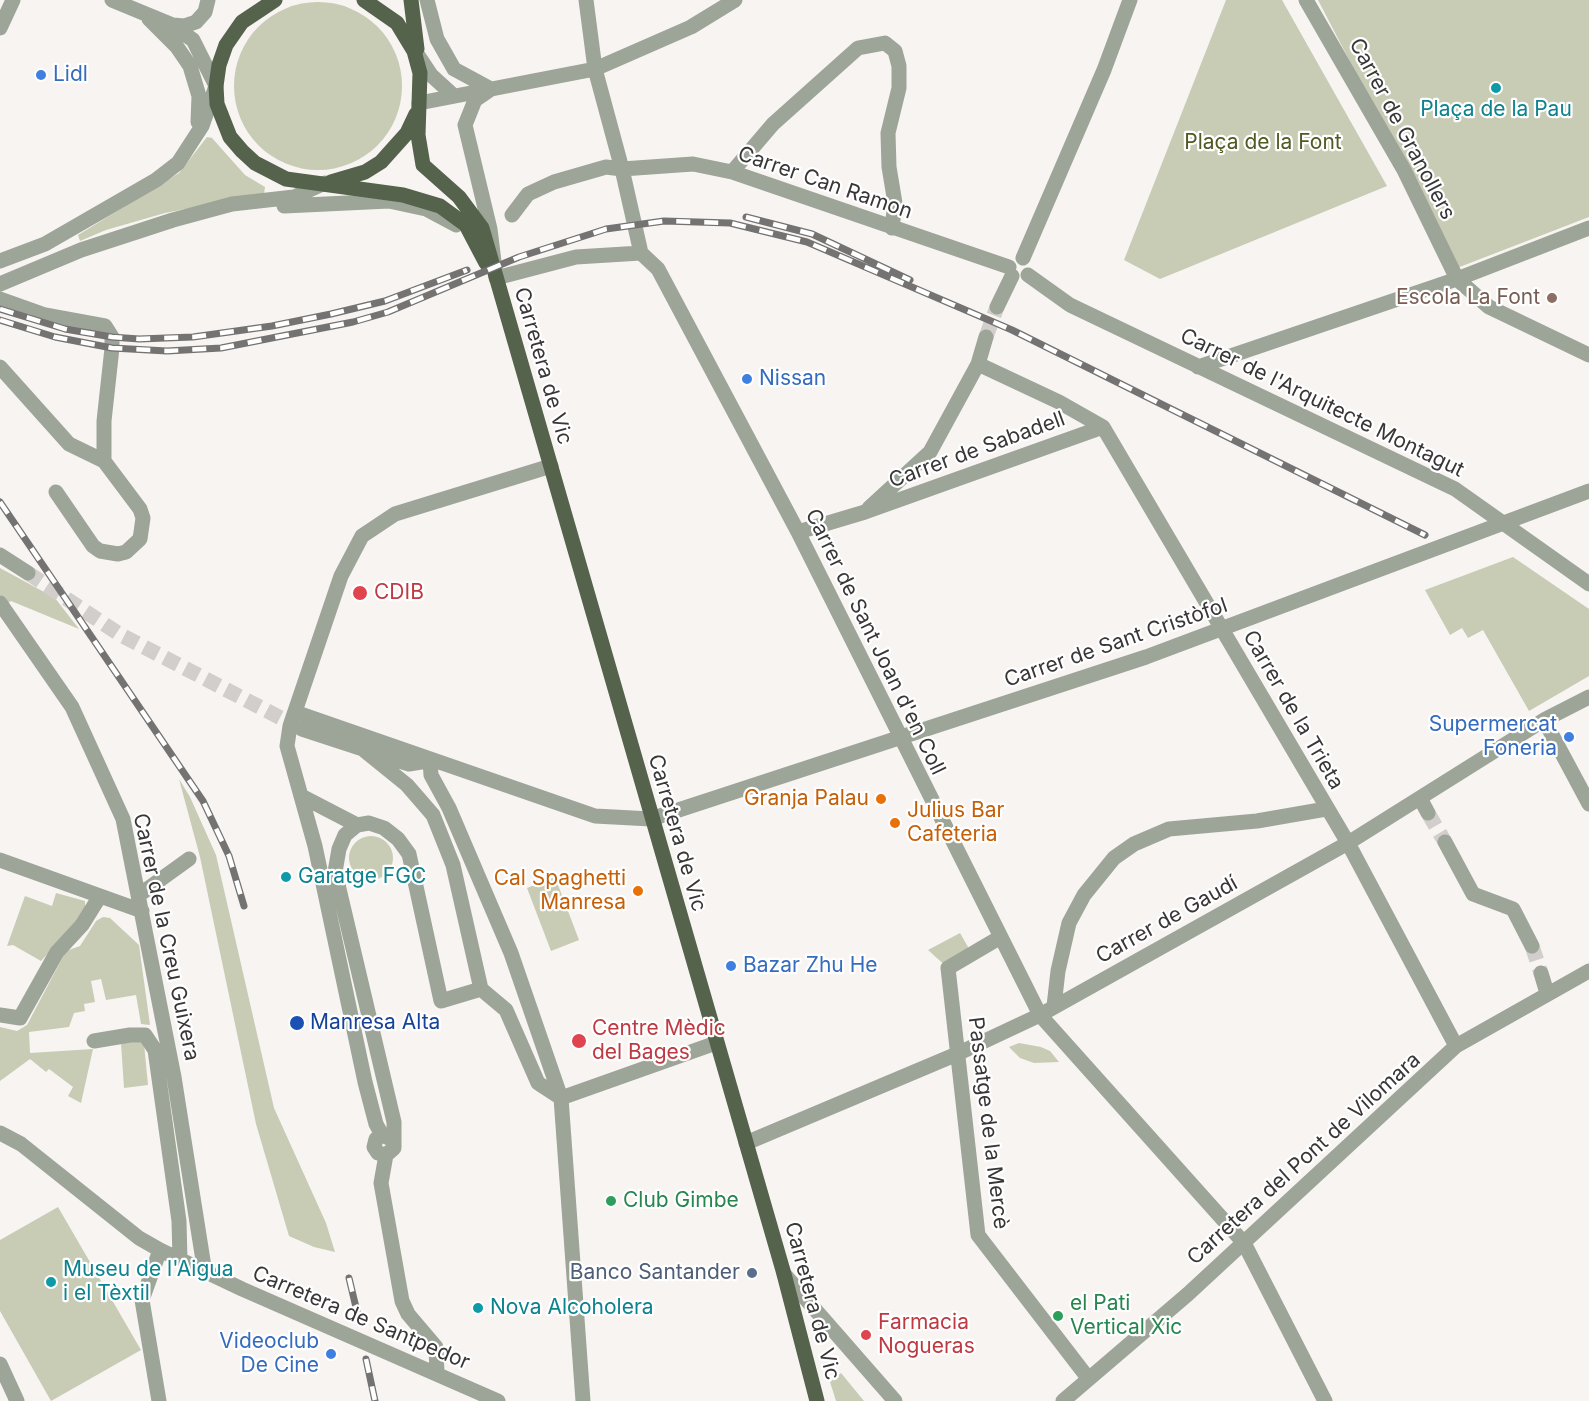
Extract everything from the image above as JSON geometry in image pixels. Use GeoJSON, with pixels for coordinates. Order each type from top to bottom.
{"type":"FeatureCollection","features":[{"type":"Feature","properties":{"kind":"main road"},"geometry":{"type":"LineString","coordinates":[[275,0],[252,13],[233,33],[219,65],[216,86],[217,104],[230,137],[255,163],[286,179],[416,197],[450,211],[466,225],[477,250],[496,278]]}},
{"type":"Feature","properties":{"kind":"main road","name":"Carretera de Vic"},"geometry":{"type":"LineString","coordinates":[[411,0],[420,73],[418,135],[423,165],[473,213],[482,228],[746,1143],[817,1401]]}},
{"type":"Feature","properties":{"kind":"main road"},"geometry":{"type":"LineString","coordinates":[[369,2],[397,23],[416,53]]}},
{"type":"Feature","properties":{"kind":"main road"},"geometry":{"type":"LineString","coordinates":[[325,183],[348,178],[381,162],[407,133],[419,103]]}},
{"type":"Feature","properties":{"kind":"street"},"geometry":{"type":"LineString","coordinates":[[0,28],[13,0]]}},
{"type":"Feature","properties":{"kind":"street"},"geometry":{"type":"LineString","coordinates":[[112,0],[170,24],[184,26],[196,22],[205,12],[208,0]]}},
{"type":"Feature","properties":{"kind":"street"},"geometry":{"type":"LineString","coordinates":[[427,0],[437,39],[454,69],[491,89]]}},
{"type":"Feature","properties":{"kind":"street","name":"Carrer de Sant Joan d'en Coll"},"geometry":{"type":"LineString","coordinates":[[586,0],[595,69],[622,169],[641,253],[658,269],[798,532],[999,938],[1040,1015],[1244,1243],[1325,1401]]}},
{"type":"Feature","properties":{"kind":"street"},"geometry":{"type":"LineString","coordinates":[[419,103],[491,89],[514,87],[595,69],[691,27],[735,0]]}},
{"type":"Feature","properties":{"kind":"street"},"geometry":{"type":"LineString","coordinates":[[1023,258],[1104,70],[1130,0]]}},
{"type":"Feature","properties":{"kind":"street","name":"Carrer de Granollers"},"geometry":{"type":"LineString","coordinates":[[1306,0],[1404,170],[1457,279]]}},
{"type":"Feature","properties":{"kind":"street"},"geometry":{"type":"LineString","coordinates":[[142,13],[177,46],[194,75],[199,116],[184,155]]}},
{"type":"Feature","properties":{"kind":"street"},"geometry":{"type":"LineString","coordinates":[[0,261],[45,244],[124,200],[169,171],[184,155],[202,126],[216,86],[193,40],[170,24]]}},
{"type":"Feature","properties":{"kind":"street"},"geometry":{"type":"LineString","coordinates":[[732,172],[772,124],[858,48],[885,43],[895,51],[899,66],[899,88],[888,133],[889,167],[895,203],[892,228]]}},
{"type":"Feature","properties":{"kind":"street"},"geometry":{"type":"LineString","coordinates":[[416,53],[430,75],[454,96]]}},
{"type":"Feature","properties":{"kind":"street"},"geometry":{"type":"LineString","coordinates":[[491,89],[475,100],[465,125],[490,229],[496,278],[576,257],[641,253]]}},
{"type":"Feature","properties":{"kind":"street","name":"Carrer Can Ramon"},"geometry":{"type":"LineString","coordinates":[[512,215],[528,194],[554,182],[606,167],[622,169],[693,164],[732,172],[1010,271]]}},
{"type":"Feature","properties":{"kind":"street"},"geometry":{"type":"LineString","coordinates":[[0,284],[81,250],[232,204],[294,197],[325,183]]}},
{"type":"Feature","properties":{"kind":"street"},"geometry":{"type":"LineString","coordinates":[[201,213],[232,213],[313,203],[389,201],[426,209],[447,219],[464,233],[477,250]]}},
{"type":"Feature","properties":{"kind":"street"},"geometry":{"type":"LineString","coordinates":[[1198,367],[1457,279],[1589,228]]}},
{"type":"Feature","properties":{"kind":"street"},"geometry":{"type":"LineString","coordinates":[[997,307],[1015,259],[1023,258]]}},
{"type":"Feature","properties":{"kind":"street"},"geometry":{"type":"LineString","coordinates":[[1010,271],[1021,279],[1028,275],[1029,265],[1023,258]]}},
{"type":"Feature","properties":{"kind":"street","name":"Carrer de l'Arquitecte Montagut"},"geometry":{"type":"LineString","coordinates":[[1028,275],[1070,305],[1455,489],[1589,584]]}},
{"type":"Feature","properties":{"kind":"street"},"geometry":{"type":"LineString","coordinates":[[1457,279],[1489,307],[1589,355]]}},
{"type":"Feature","properties":{"kind":"street"},"geometry":{"type":"LineString","coordinates":[[0,299],[45,315],[105,326],[111,337],[112,348],[104,421],[104,461]]}},
{"type":"Feature","properties":{"kind":"street"},"geometry":{"type":"LineString","coordinates":[[865,512],[930,452],[978,363],[986,337]]}},
{"type":"Feature","properties":{"kind":"street","name":"Carrer de la Trieta"},"geometry":{"type":"LineString","coordinates":[[978,363],[1059,402],[1103,427],[1348,843],[1456,1046]]}},
{"type":"Feature","properties":{"kind":"street"},"geometry":{"type":"LineString","coordinates":[[0,367],[69,444],[104,461],[140,509],[143,518],[140,539],[134,548],[118,554],[100,551],[93,546],[56,492]]}},
{"type":"Feature","properties":{"kind":"street","name":"Carrer de Sabadell"},"geometry":{"type":"LineString","coordinates":[[798,532],[865,512],[1103,427]]}},
{"type":"Feature","properties":{"kind":"street"},"geometry":{"type":"LineString","coordinates":[[388,1137],[376,1124],[365,1082],[303,797],[287,746],[295,712],[341,576],[362,536],[395,514],[551,466]]}},
{"type":"Feature","properties":{"kind":"street","name":"Carrer de Sant Cristòfol"},"geometry":{"type":"LineString","coordinates":[[651,819],[1146,657],[1589,491]]}},
{"type":"Feature","properties":{"kind":"street"},"geometry":{"type":"LineString","coordinates":[[0,555],[28,573]]}},
{"type":"Feature","properties":{"kind":"street","name":"Carrer de la Creu Guixera"},"geometry":{"type":"LineString","coordinates":[[0,603],[72,707],[123,819],[174,1077],[206,1273]]}},
{"type":"Feature","properties":{"kind":"street","name":"Carrer de Gaudí"},"geometry":{"type":"LineString","coordinates":[[746,1143],[957,1054],[1040,1015],[1348,843],[1544,720],[1589,697]]}},
{"type":"Feature","properties":{"kind":"street"},"geometry":{"type":"LineString","coordinates":[[295,712],[595,816],[651,819]]}},
{"type":"Feature","properties":{"kind":"street"},"geometry":{"type":"LineString","coordinates":[[1544,720],[1589,804]]}},
{"type":"Feature","properties":{"kind":"street"},"geometry":{"type":"LineString","coordinates":[[302,729],[409,764],[430,760]]}},
{"type":"Feature","properties":{"kind":"street"},"geometry":{"type":"LineString","coordinates":[[365,751],[407,785],[433,815],[453,865],[482,989],[506,1010],[538,1083],[561,1098]]}},
{"type":"Feature","properties":{"kind":"street"},"geometry":{"type":"LineString","coordinates":[[430,760],[431,775],[449,808],[510,953],[561,1098],[583,1401]]}},
{"type":"Feature","properties":{"kind":"street"},"geometry":{"type":"LineString","coordinates":[[303,797],[357,825],[369,824],[384,828],[398,838],[409,854],[441,1001],[482,989]]}},
{"type":"Feature","properties":{"kind":"street"},"geometry":{"type":"LineString","coordinates":[[1420,798],[1428,813]]}},
{"type":"Feature","properties":{"kind":"street"},"geometry":{"type":"LineString","coordinates":[[1054,1006],[1058,971],[1070,923],[1084,895],[1114,858],[1134,844],[1169,829],[1257,821],[1326,809]]}},
{"type":"Feature","properties":{"kind":"street"},"geometry":{"type":"LineString","coordinates":[[357,825],[345,835],[339,849],[335,872],[394,1122],[388,1137]]}},
{"type":"Feature","properties":{"kind":"street"},"geometry":{"type":"LineString","coordinates":[[1444,842],[1473,894],[1513,909],[1532,946]]}},
{"type":"Feature","properties":{"kind":"street"},"geometry":{"type":"LineString","coordinates":[[0,860],[142,911]]}},
{"type":"Feature","properties":{"kind":"street"},"geometry":{"type":"LineString","coordinates":[[139,895],[189,860]]}},
{"type":"Feature","properties":{"kind":"street"},"geometry":{"type":"LineString","coordinates":[[0,1015],[20,1018],[57,952],[82,925],[100,896]]}},
{"type":"Feature","properties":{"kind":"street","name":"Passatge de la Mercè"},"geometry":{"type":"LineString","coordinates":[[999,938],[948,968],[978,1235],[1088,1378]]}},
{"type":"Feature","properties":{"kind":"street","name":"Carretera del Pont de Vilomara"},"geometry":{"type":"LineString","coordinates":[[1063,1401],[1244,1243],[1456,1046],[1589,971]]}},
{"type":"Feature","properties":{"kind":"street"},"geometry":{"type":"LineString","coordinates":[[1541,973],[1547,993]]}},
{"type":"Feature","properties":{"kind":"street"},"geometry":{"type":"LineString","coordinates":[[94,1041],[145,1035],[155,1050],[179,1221],[180,1260]]}},
{"type":"Feature","properties":{"kind":"street"},"geometry":{"type":"LineString","coordinates":[[561,1098],[716,1043]]}},
{"type":"Feature","properties":{"kind":"street","name":"Carretera de Santpedor"},"geometry":{"type":"LineString","coordinates":[[0,1133],[21,1144],[139,1238],[160,1250],[206,1273],[498,1401]]}},
{"type":"Feature","properties":{"kind":"street"},"geometry":{"type":"LineString","coordinates":[[388,1137],[377,1137],[374,1147],[378,1153],[386,1155],[381,1183],[402,1301],[408,1314],[436,1347],[437,1374]]}},
{"type":"Feature","properties":{"kind":"street"},"geometry":{"type":"LineString","coordinates":[[159,1401],[142,1300],[160,1250]]}},
{"type":"Feature","properties":{"kind":"street"},"geometry":{"type":"LineString","coordinates":[[783,1274],[895,1401]]}},
{"type":"Feature","properties":{"kind":"street"},"geometry":{"type":"LineString","coordinates":[[0,1364],[17,1401]]}},
{"type":"Feature","properties":{"kind":"green space","name":"Plaça de la Font"},"geometry":{"type":"Polygon","coordinates":[[[1226,0],[1282,0],[1387,186],[1160,279],[1124,260],[1226,0]]]}},
{"type":"Feature","properties":{"kind":"green space"},"geometry":{"type":"Polygon","coordinates":[[[1318,0],[1589,0],[1589,217],[1457,268],[1318,0]]]}},
{"type":"Feature","properties":{"kind":"green space"},"geometry":{"type":"Polygon","coordinates":[[[318,2],[350,8],[365,16],[377,27],[388,39],[396,54],[402,86],[396,118],[388,133],[377,145],[365,156],[350,164],[318,170],[286,164],[271,156],[259,145],[248,133],[240,118],[234,86],[240,54],[248,39],[259,27],[271,16],[286,8],[318,2]]]}},
{"type":"Feature","properties":{"kind":"green space"},"geometry":{"type":"Polygon","coordinates":[[[207,137],[212,138],[245,175],[265,187],[264,194],[165,213],[106,230],[80,241],[78,235],[179,173],[207,137]]]}},
{"type":"Feature","properties":{"kind":"green space"},"geometry":{"type":"Polygon","coordinates":[[[1513,557],[1589,609],[1589,676],[1529,711],[1483,630],[1468,638],[1462,628],[1450,635],[1425,590],[1513,557]]]}},
{"type":"Feature","properties":{"kind":"green space"},"geometry":{"type":"Polygon","coordinates":[[[0,568],[55,598],[79,629],[11,601],[8,603],[0,595],[0,568]]]}},
{"type":"Feature","properties":{"kind":"green space"},"geometry":{"type":"Polygon","coordinates":[[[179,779],[190,797],[216,855],[274,1108],[326,1223],[335,1252],[314,1247],[289,1236],[256,1124],[200,857],[179,779]]]}},
{"type":"Feature","properties":{"kind":"green space"},"geometry":{"type":"Polygon","coordinates":[[[371,836],[380,837],[387,842],[392,849],[392,867],[387,874],[380,879],[371,880],[362,879],[355,874],[350,867],[349,858],[350,849],[355,842],[362,837],[371,836]]]}},
{"type":"Feature","properties":{"kind":"green space"},"geometry":{"type":"Polygon","coordinates":[[[555,877],[579,940],[551,951],[527,888],[555,877]]]}},
{"type":"Feature","properties":{"kind":"green space"},"geometry":{"type":"Polygon","coordinates":[[[56,893],[85,901],[81,918],[41,961],[13,945],[7,946],[25,896],[52,906],[56,893]]]}},
{"type":"Feature","properties":{"kind":"green space"},"geometry":{"type":"Polygon","coordinates":[[[103,917],[110,918],[139,945],[150,1025],[141,1024],[136,995],[106,1000],[101,979],[91,981],[95,1002],[84,1004],[85,1011],[74,1013],[69,1027],[29,1032],[30,1053],[93,1049],[81,1103],[68,1096],[73,1087],[49,1069],[46,1072],[30,1059],[0,1081],[0,1027],[17,1031],[27,1025],[66,951],[80,946],[96,921],[103,917]]]}},
{"type":"Feature","properties":{"kind":"green space"},"geometry":{"type":"Polygon","coordinates":[[[960,933],[972,954],[948,968],[928,950],[960,933]]]}},
{"type":"Feature","properties":{"kind":"green space"},"geometry":{"type":"Polygon","coordinates":[[[137,1040],[144,1044],[148,1085],[124,1088],[121,1043],[137,1040]]]}},
{"type":"Feature","properties":{"kind":"green space"},"geometry":{"type":"Polygon","coordinates":[[[1019,1043],[1050,1051],[1059,1062],[1034,1063],[1020,1058],[1009,1047],[1019,1043]]]}},
{"type":"Feature","properties":{"kind":"green space","name":"Museu de l'Aigua i el Tèxtil"},"geometry":{"type":"Polygon","coordinates":[[[58,1207],[141,1350],[51,1401],[0,1311],[0,1240],[58,1207]]]}},
{"type":"Feature","properties":{"kind":"green space"},"geometry":{"type":"Polygon","coordinates":[[[841,1373],[864,1401],[836,1401],[830,1382],[841,1373]]]}},
{"type":"Feature","properties":{"kind":"tunnel"},"geometry":{"type":"LineString","coordinates":[[986,337],[997,307]]}},
{"type":"Feature","properties":{"kind":"tunnel"},"geometry":{"type":"LineString","coordinates":[[28,573],[119,634],[302,729]]}},
{"type":"Feature","properties":{"kind":"tunnel"},"geometry":{"type":"LineString","coordinates":[[1428,813],[1445,842]]}},
{"type":"Feature","properties":{"kind":"tunnel"},"geometry":{"type":"LineString","coordinates":[[1532,946],[1541,973]]}},
{"type":"Feature","properties":{"kind":"railway"},"geometry":{"type":"LineString","coordinates":[[746,217],[812,234],[910,280]]}},
{"type":"Feature","properties":{"kind":"railway"},"geometry":{"type":"LineString","coordinates":[[0,320],[55,337],[112,348],[167,351],[221,348],[353,322],[388,312],[519,257],[606,229],[664,221],[730,223],[807,242],[1012,330],[1425,535]]}},
{"type":"Feature","properties":{"kind":"railway"},"geometry":{"type":"LineString","coordinates":[[0,309],[65,329],[112,337],[139,339],[193,337],[272,326],[385,301],[467,270]]}},
{"type":"Feature","properties":{"kind":"railway"},"geometry":{"type":"LineString","coordinates":[[0,502],[203,801],[229,856],[244,906]]}},
{"type":"Feature","properties":{"kind":"railway"},"geometry":{"type":"LineString","coordinates":[[349,1278],[359,1320]]}},
{"type":"Feature","properties":{"kind":"railway"},"geometry":{"type":"LineString","coordinates":[[366,1359],[375,1401]]}},
{"type":"Feature","properties":{"kind":"place","name":"Lidl"},"geometry":{"type":"Point","coordinates":[41,75]}},
{"type":"Feature","properties":{"kind":"place","name":"Plaça de la Pau"},"geometry":{"type":"Point","coordinates":[1496,88]}},
{"type":"Feature","properties":{"kind":"place","name":"Escola La Font"},"geometry":{"type":"Point","coordinates":[1552,298]}},
{"type":"Feature","properties":{"kind":"place","name":"Nissan"},"geometry":{"type":"Point","coordinates":[747,379]}},
{"type":"Feature","properties":{"kind":"place","name":"CDIB"},"geometry":{"type":"Point","coordinates":[360,593]}},
{"type":"Feature","properties":{"kind":"place","name":"Supermercat Foneria"},"geometry":{"type":"Point","coordinates":[1569,737]}},
{"type":"Feature","properties":{"kind":"place","name":"Granja Palau"},"geometry":{"type":"Point","coordinates":[881,799]}},
{"type":"Feature","properties":{"kind":"place","name":"Julius Bar Cafeteria"},"geometry":{"type":"Point","coordinates":[895,823]}},
{"type":"Feature","properties":{"kind":"place","name":"Garatge FGC"},"geometry":{"type":"Point","coordinates":[286,877]}},
{"type":"Feature","properties":{"kind":"place","name":"Cal Spaghetti Manresa"},"geometry":{"type":"Point","coordinates":[638,891]}},
{"type":"Feature","properties":{"kind":"place","name":"Bazar Zhu He"},"geometry":{"type":"Point","coordinates":[731,966]}},
{"type":"Feature","properties":{"kind":"place","name":"Manresa Alta"},"geometry":{"type":"Point","coordinates":[297,1023]}},
{"type":"Feature","properties":{"kind":"place","name":"Centre Mèdic del Bages"},"geometry":{"type":"Point","coordinates":[579,1041]}},
{"type":"Feature","properties":{"kind":"place","name":"Club Gimbe"},"geometry":{"type":"Point","coordinates":[611,1201]}},
{"type":"Feature","properties":{"kind":"place","name":"Banco Santander"},"geometry":{"type":"Point","coordinates":[752,1273]}},
{"type":"Feature","properties":{"kind":"place","name":"Museu de l'Aigua i el Tèxtil"},"geometry":{"type":"Point","coordinates":[51,1282]}},
{"type":"Feature","properties":{"kind":"place","name":"Nova Alcoholera"},"geometry":{"type":"Point","coordinates":[478,1308]}},
{"type":"Feature","properties":{"kind":"place","name":"el Pati Vertical Xic"},"geometry":{"type":"Point","coordinates":[1058,1316]}},
{"type":"Feature","properties":{"kind":"place","name":"Farmacia Nogueras"},"geometry":{"type":"Point","coordinates":[866,1335]}},
{"type":"Feature","properties":{"kind":"place","name":"Videoclub De Cine"},"geometry":{"type":"Point","coordinates":[331,1354]}}]}
